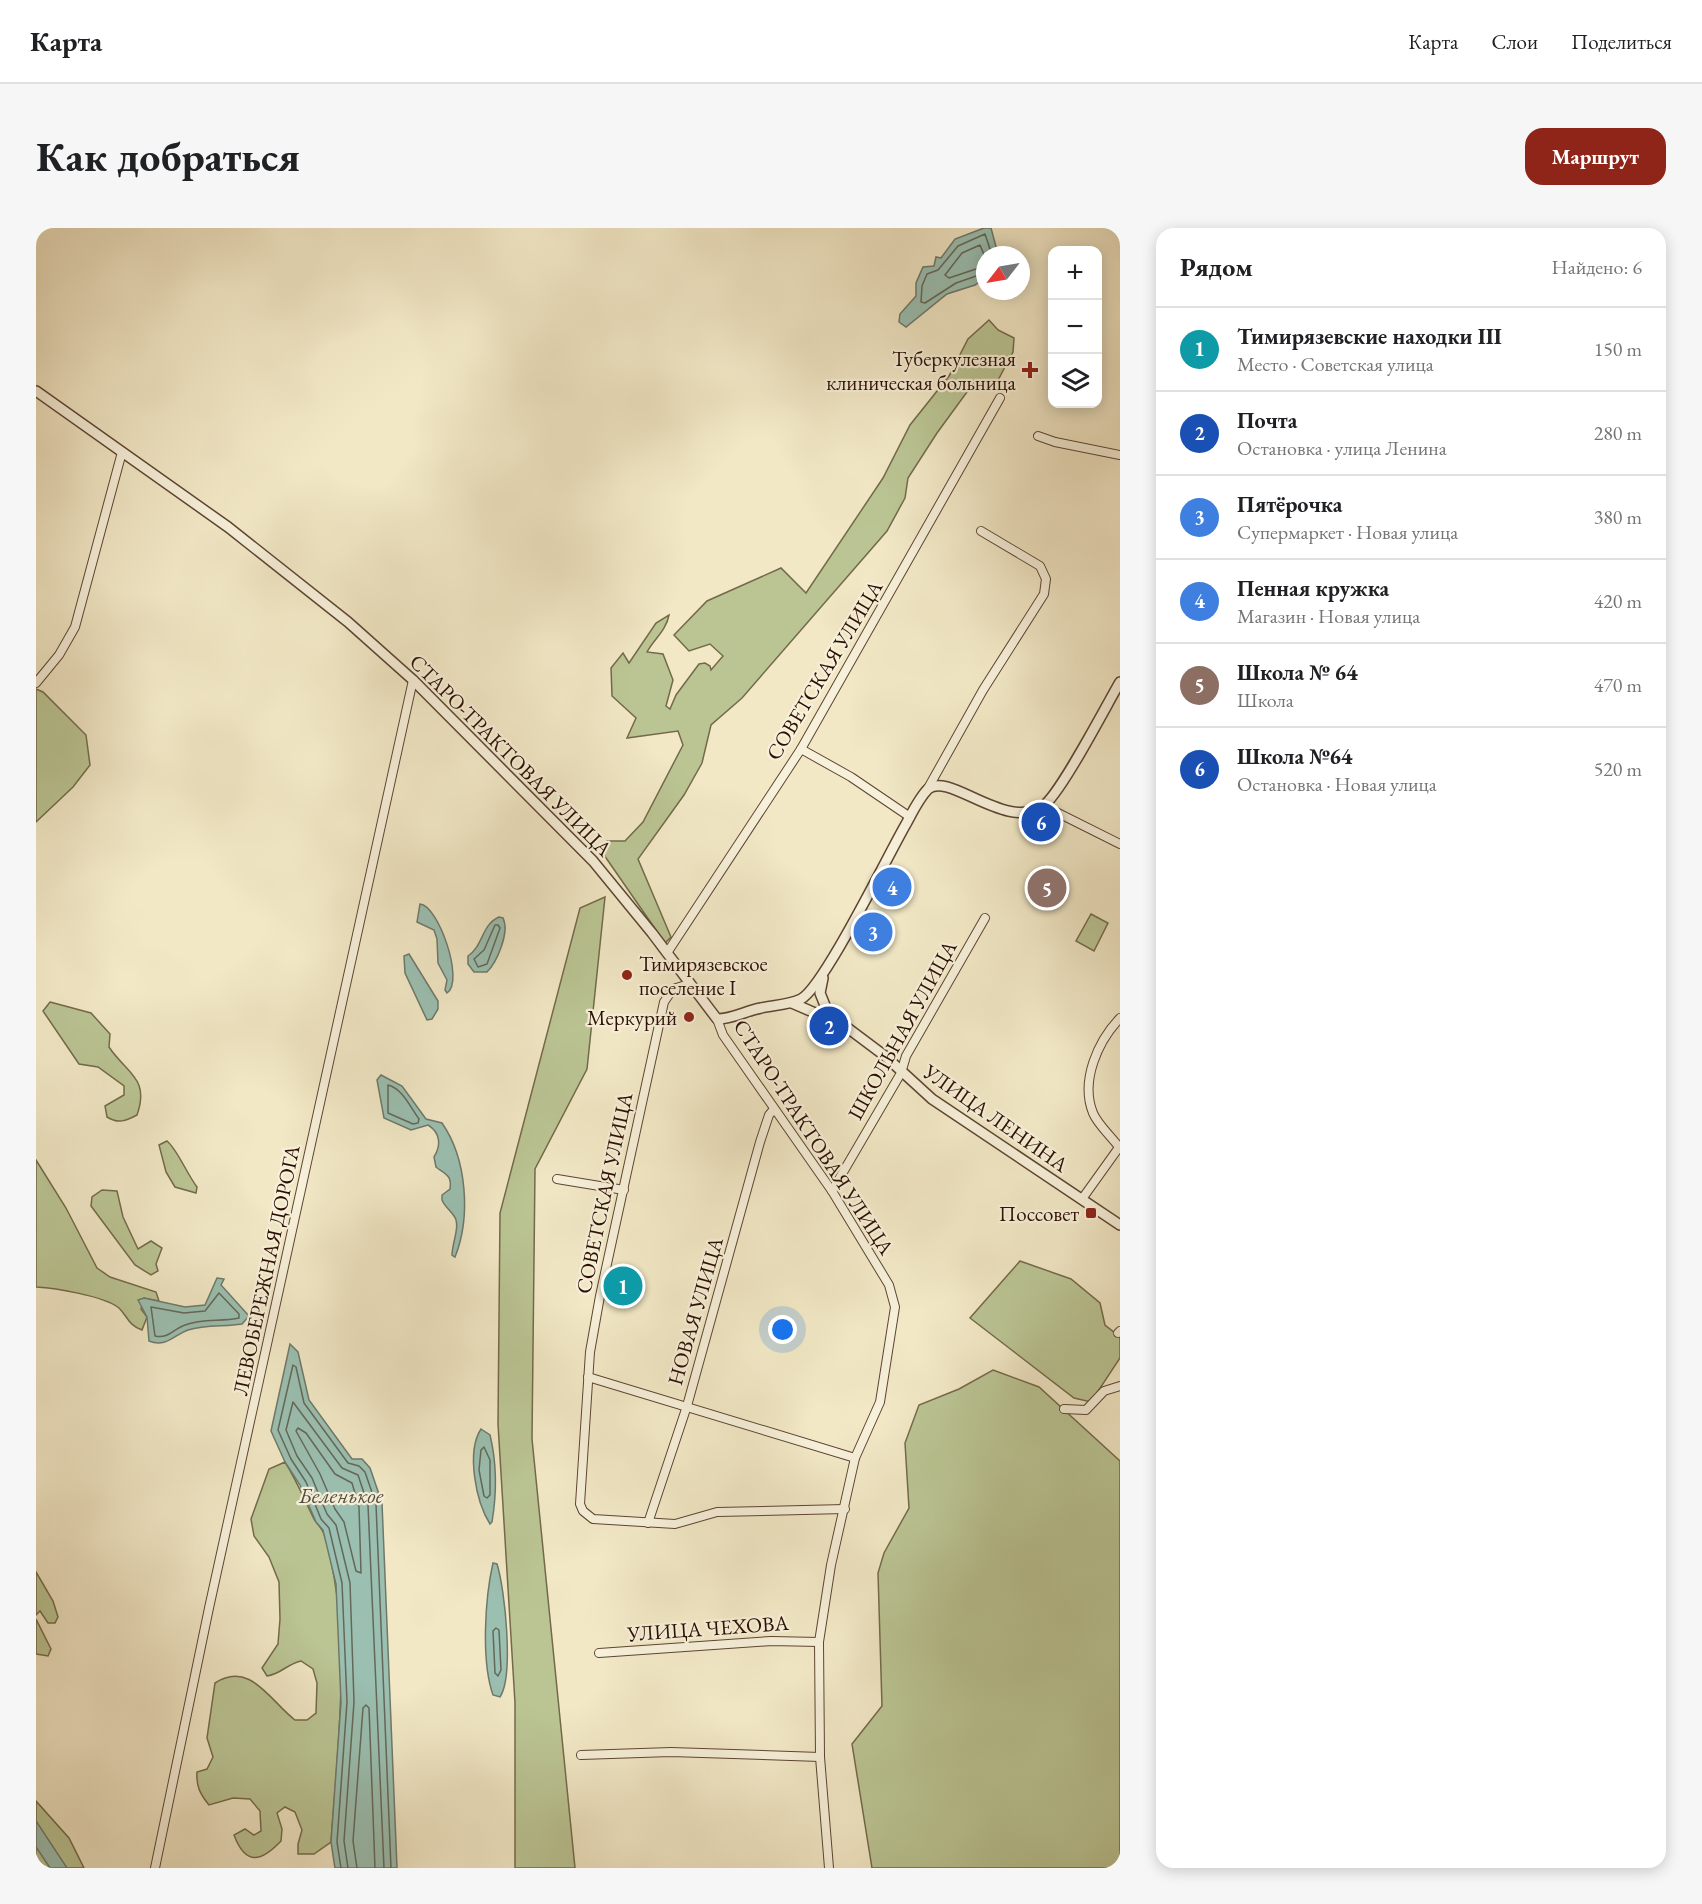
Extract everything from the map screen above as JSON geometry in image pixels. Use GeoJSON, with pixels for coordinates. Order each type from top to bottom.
{"type":"FeatureCollection","features":[{"type":"Feature","properties":{"kind":"street","name":"СТАРО-ТРАКТОВАЯ УЛИЦА"},"geometry":{"type":"LineString","coordinates":[[36,391],[228,527],[308,589],[413,680],[594,861],[717,1019],[723,1035],[832,1191],[889,1285],[895,1307],[880,1402],[855,1458],[831,1565],[819,1642],[820,1757],[830,1868]]}},
{"type":"Feature","properties":{"kind":"street","name":"СОВЕТСКАЯ УЛИЦА"},"geometry":{"type":"LineString","coordinates":[[667,953],[801,748],[1000,398]]}},
{"type":"Feature","properties":{"kind":"street"},"geometry":{"type":"LineString","coordinates":[[1038,436],[1055,442],[1120,455]]}},
{"type":"Feature","properties":{"kind":"street"},"geometry":{"type":"LineString","coordinates":[[36,683],[59,655],[75,627],[122,452]]}},
{"type":"Feature","properties":{"kind":"street"},"geometry":{"type":"LineString","coordinates":[[717,1019],[731,1018],[759,1008],[792,1003],[808,994],[826,969],[983,690],[1044,594],[1047,584],[1040,566],[981,531]]}},
{"type":"Feature","properties":{"kind":"street","name":"ЛЕВОБЕРЕЖНАЯ ДОРОГА"},"geometry":{"type":"LineString","coordinates":[[155,1868],[209,1608],[413,680]]}},
{"type":"Feature","properties":{"kind":"street"},"geometry":{"type":"LineString","coordinates":[[927,790],[943,785],[1005,812],[1035,811],[1044,806],[1057,789],[1120,682]]}},
{"type":"Feature","properties":{"kind":"street"},"geometry":{"type":"LineString","coordinates":[[801,748],[851,777],[910,817]]}},
{"type":"Feature","properties":{"kind":"street"},"geometry":{"type":"LineString","coordinates":[[1044,806],[1120,844]]}},
{"type":"Feature","properties":{"kind":"street","name":"ШКОЛЬНАЯ УЛИЦА"},"geometry":{"type":"LineString","coordinates":[[832,1191],[901,1073],[906,1056],[985,918]]}},
{"type":"Feature","properties":{"kind":"street"},"geometry":{"type":"LineString","coordinates":[[826,969],[820,993],[830,1018]]}},
{"type":"Feature","properties":{"kind":"street","name":"СОВЕТСКАЯ УЛИЦА"},"geometry":{"type":"LineString","coordinates":[[648,1522],[593,1519],[583,1511],[579,1497],[588,1377],[600,1296],[664,1002],[673,988],[689,984]]}},
{"type":"Feature","properties":{"kind":"street","name":"УЛИЦА ЛЕНИНА"},"geometry":{"type":"LineString","coordinates":[[792,1003],[830,1018],[885,1056],[932,1099],[1120,1225]]}},
{"type":"Feature","properties":{"kind":"street"},"geometry":{"type":"LineString","coordinates":[[1082,1199],[1120,1146],[1094,1115],[1090,1083],[1094,1061],[1102,1040],[1120,1018]]}},
{"type":"Feature","properties":{"kind":"street","name":"НОВАЯ УЛИЦА"},"geometry":{"type":"LineString","coordinates":[[648,1522],[687,1406],[760,1142],[769,1115],[774,1109]]}},
{"type":"Feature","properties":{"kind":"street"},"geometry":{"type":"LineString","coordinates":[[557,1179],[624,1190]]}},
{"type":"Feature","properties":{"kind":"street"},"geometry":{"type":"LineString","coordinates":[[588,1377],[855,1458]]}},
{"type":"Feature","properties":{"kind":"street"},"geometry":{"type":"LineString","coordinates":[[1064,1409],[1086,1410],[1104,1391],[1120,1386]]}},
{"type":"Feature","properties":{"kind":"street"},"geometry":{"type":"LineString","coordinates":[[648,1522],[675,1524],[704,1515],[730,1511],[845,1509]]}},
{"type":"Feature","properties":{"kind":"street","name":"УЛИЦА ЧЕХОВА"},"geometry":{"type":"LineString","coordinates":[[599,1653],[771,1641],[819,1642]]}},
{"type":"Feature","properties":{"kind":"street"},"geometry":{"type":"LineString","coordinates":[[581,1755],[671,1752],[820,1757]]}},
{"type":"Feature","properties":{"kind":"green space"},"geometry":{"type":"Polygon","coordinates":[[[989,320],[998,330],[1014,338],[1013,352],[997,382],[975,381],[908,478],[905,498],[887,531],[742,698],[711,725],[702,763],[684,795],[638,859],[671,937],[665,943],[604,855],[607,841],[625,841],[643,822],[683,745],[678,731],[627,738],[636,718],[612,696],[611,668],[623,653],[629,663],[656,623],[669,615],[663,630],[647,652],[663,654],[673,680],[666,706],[670,709],[676,695],[699,664],[705,663],[710,666],[711,670],[723,656],[710,644],[689,651],[674,635],[707,601],[781,568],[806,593],[883,478],[910,425],[949,376],[968,339],[989,320]]]}},
{"type":"Feature","properties":{"kind":"green space"},"geometry":{"type":"Polygon","coordinates":[[[36,689],[43,692],[86,735],[90,765],[73,787],[36,822],[36,689]]]}},
{"type":"Feature","properties":{"kind":"green space"},"geometry":{"type":"Polygon","coordinates":[[[605,897],[587,1069],[535,1169],[532,1439],[575,1868],[515,1868],[515,1703],[498,1424],[500,1213],[580,908],[605,897]]]}},
{"type":"Feature","properties":{"kind":"green space"},"geometry":{"type":"Polygon","coordinates":[[[1091,914],[1108,923],[1094,951],[1076,941],[1091,914]]]}},
{"type":"Feature","properties":{"kind":"green space"},"geometry":{"type":"Polygon","coordinates":[[[50,1002],[91,1013],[110,1034],[109,1047],[139,1084],[141,1093],[137,1115],[122,1121],[107,1117],[105,1106],[124,1095],[124,1086],[98,1067],[79,1064],[43,1011],[50,1002]]]}},
{"type":"Feature","properties":{"kind":"green space"},"geometry":{"type":"Polygon","coordinates":[[[167,1141],[197,1187],[196,1193],[175,1187],[166,1172],[159,1145],[167,1141]]]}},
{"type":"Feature","properties":{"kind":"green space"},"geometry":{"type":"Polygon","coordinates":[[[36,1160],[66,1208],[97,1268],[110,1277],[156,1292],[159,1301],[144,1298],[141,1309],[147,1317],[142,1330],[131,1323],[119,1308],[112,1304],[91,1296],[36,1287],[36,1160]]]}},
{"type":"Feature","properties":{"kind":"green space"},"geometry":{"type":"Polygon","coordinates":[[[102,1190],[117,1191],[123,1217],[138,1249],[151,1241],[162,1248],[156,1264],[158,1271],[151,1275],[135,1265],[91,1206],[92,1197],[102,1190]]]}},
{"type":"Feature","properties":{"kind":"green space"},"geometry":{"type":"Polygon","coordinates":[[[1020,1261],[1071,1279],[1100,1303],[1105,1325],[1120,1337],[1120,1358],[1091,1402],[1074,1398],[970,1318],[1020,1261]]]}},
{"type":"Feature","properties":{"kind":"green space"},"geometry":{"type":"Polygon","coordinates":[[[993,1370],[1039,1387],[1120,1461],[1120,1868],[872,1868],[852,1744],[882,1706],[878,1573],[884,1553],[909,1508],[905,1443],[919,1405],[959,1389],[993,1370]]]}},
{"type":"Feature","properties":{"kind":"green space"},"geometry":{"type":"Polygon","coordinates":[[[285,1462],[323,1532],[333,1570],[341,1647],[340,1727],[331,1842],[314,1854],[298,1854],[302,1830],[295,1812],[285,1807],[277,1813],[282,1829],[281,1841],[267,1853],[255,1858],[244,1852],[234,1835],[245,1829],[254,1835],[261,1831],[260,1811],[250,1799],[233,1798],[209,1805],[199,1790],[197,1772],[207,1769],[213,1757],[207,1738],[215,1683],[227,1677],[239,1676],[259,1686],[295,1720],[307,1720],[316,1713],[317,1683],[313,1669],[301,1661],[267,1676],[262,1668],[278,1644],[279,1582],[269,1557],[254,1536],[251,1519],[269,1469],[285,1462]]]}},
{"type":"Feature","properties":{"kind":"green space"},"geometry":{"type":"Polygon","coordinates":[[[36,1572],[53,1601],[58,1617],[55,1623],[48,1623],[40,1611],[36,1615],[36,1572]]]}},
{"type":"Feature","properties":{"kind":"green space"},"geometry":{"type":"Polygon","coordinates":[[[36,1619],[51,1649],[48,1656],[36,1654],[36,1619]]]}},
{"type":"Feature","properties":{"kind":"green space"},"geometry":{"type":"Polygon","coordinates":[[[36,1801],[69,1838],[84,1868],[36,1868],[36,1801]]]}},
{"type":"Feature","properties":{"kind":"water"},"geometry":{"type":"Polygon","coordinates":[[[984,228],[991,228],[996,246],[976,246],[976,284],[947,294],[906,327],[899,322],[900,314],[916,296],[916,283],[923,267],[934,266],[936,257],[941,258],[955,239],[984,228]]]}},
{"type":"Feature","properties":{"kind":"water"},"geometry":{"type":"Polygon","coordinates":[[[420,904],[427,908],[434,917],[447,944],[453,974],[452,986],[447,993],[445,990],[447,980],[438,963],[437,939],[434,930],[417,922],[420,904]]]}},
{"type":"Feature","properties":{"kind":"water"},"geometry":{"type":"Polygon","coordinates":[[[499,917],[503,918],[505,931],[495,961],[487,972],[474,972],[468,964],[468,956],[477,946],[489,925],[499,917]]]}},
{"type":"Feature","properties":{"kind":"water"},"geometry":{"type":"Polygon","coordinates":[[[409,954],[438,1001],[438,1009],[432,1019],[427,1020],[405,973],[404,956],[409,954]]]}},
{"type":"Feature","properties":{"kind":"water"},"geometry":{"type":"Polygon","coordinates":[[[381,1075],[402,1086],[426,1119],[442,1123],[457,1154],[464,1188],[465,1207],[455,1257],[452,1255],[457,1224],[442,1200],[442,1195],[450,1189],[450,1181],[448,1176],[436,1167],[434,1157],[439,1144],[437,1136],[428,1125],[411,1130],[384,1118],[377,1080],[381,1075]]]}},
{"type":"Feature","properties":{"kind":"water"},"geometry":{"type":"Polygon","coordinates":[[[217,1278],[224,1279],[221,1285],[249,1316],[242,1324],[195,1328],[165,1342],[149,1341],[147,1317],[138,1300],[144,1298],[185,1307],[205,1305],[217,1278]]]}},
{"type":"Feature","properties":{"kind":"water","name":"Беленькое"},"geometry":{"type":"Polygon","coordinates":[[[290,1344],[298,1352],[309,1400],[352,1459],[362,1459],[370,1468],[382,1503],[397,1868],[335,1868],[331,1842],[341,1702],[336,1584],[323,1530],[316,1522],[300,1485],[285,1462],[271,1431],[290,1344]]]}},
{"type":"Feature","properties":{"kind":"water"},"geometry":{"type":"Polygon","coordinates":[[[481,1429],[490,1435],[495,1467],[495,1500],[490,1524],[481,1503],[475,1477],[474,1450],[481,1429]]]}},
{"type":"Feature","properties":{"kind":"water"},"geometry":{"type":"Polygon","coordinates":[[[493,1563],[497,1564],[500,1576],[507,1632],[507,1671],[500,1697],[493,1695],[489,1681],[486,1648],[486,1611],[493,1563]]]}},
{"type":"Feature","properties":{"kind":"water"},"geometry":{"type":"Polygon","coordinates":[[[36,1821],[67,1868],[50,1868],[36,1847],[36,1821]]]}},
{"type":"Feature","properties":{"kind":"place","name":"Туберкулезная клиническая больница"},"geometry":{"type":"Point","coordinates":[1030,370]}},
{"type":"Feature","properties":{"kind":"place","name":"Школа №64"},"geometry":{"type":"Point","coordinates":[1041,822]}},
{"type":"Feature","properties":{"kind":"place","name":"Пенная кружка"},"geometry":{"type":"Point","coordinates":[892,887]}},
{"type":"Feature","properties":{"kind":"place","name":"Школа № 64"},"geometry":{"type":"Point","coordinates":[1047,888]}},
{"type":"Feature","properties":{"kind":"place","name":"Пятёрочка"},"geometry":{"type":"Point","coordinates":[873,932]}},
{"type":"Feature","properties":{"kind":"place","name":"Тимирязевское поселение I"},"geometry":{"type":"Point","coordinates":[627,975]}},
{"type":"Feature","properties":{"kind":"place","name":"Меркурий"},"geometry":{"type":"Point","coordinates":[689,1017]}},
{"type":"Feature","properties":{"kind":"place","name":"Почта"},"geometry":{"type":"Point","coordinates":[829,1026]}},
{"type":"Feature","properties":{"kind":"place","name":"Поссовет"},"geometry":{"type":"Point","coordinates":[1091,1213]}},
{"type":"Feature","properties":{"kind":"place","name":"Тимирязевские находки III"},"geometry":{"type":"Point","coordinates":[623,1286]}}]}
